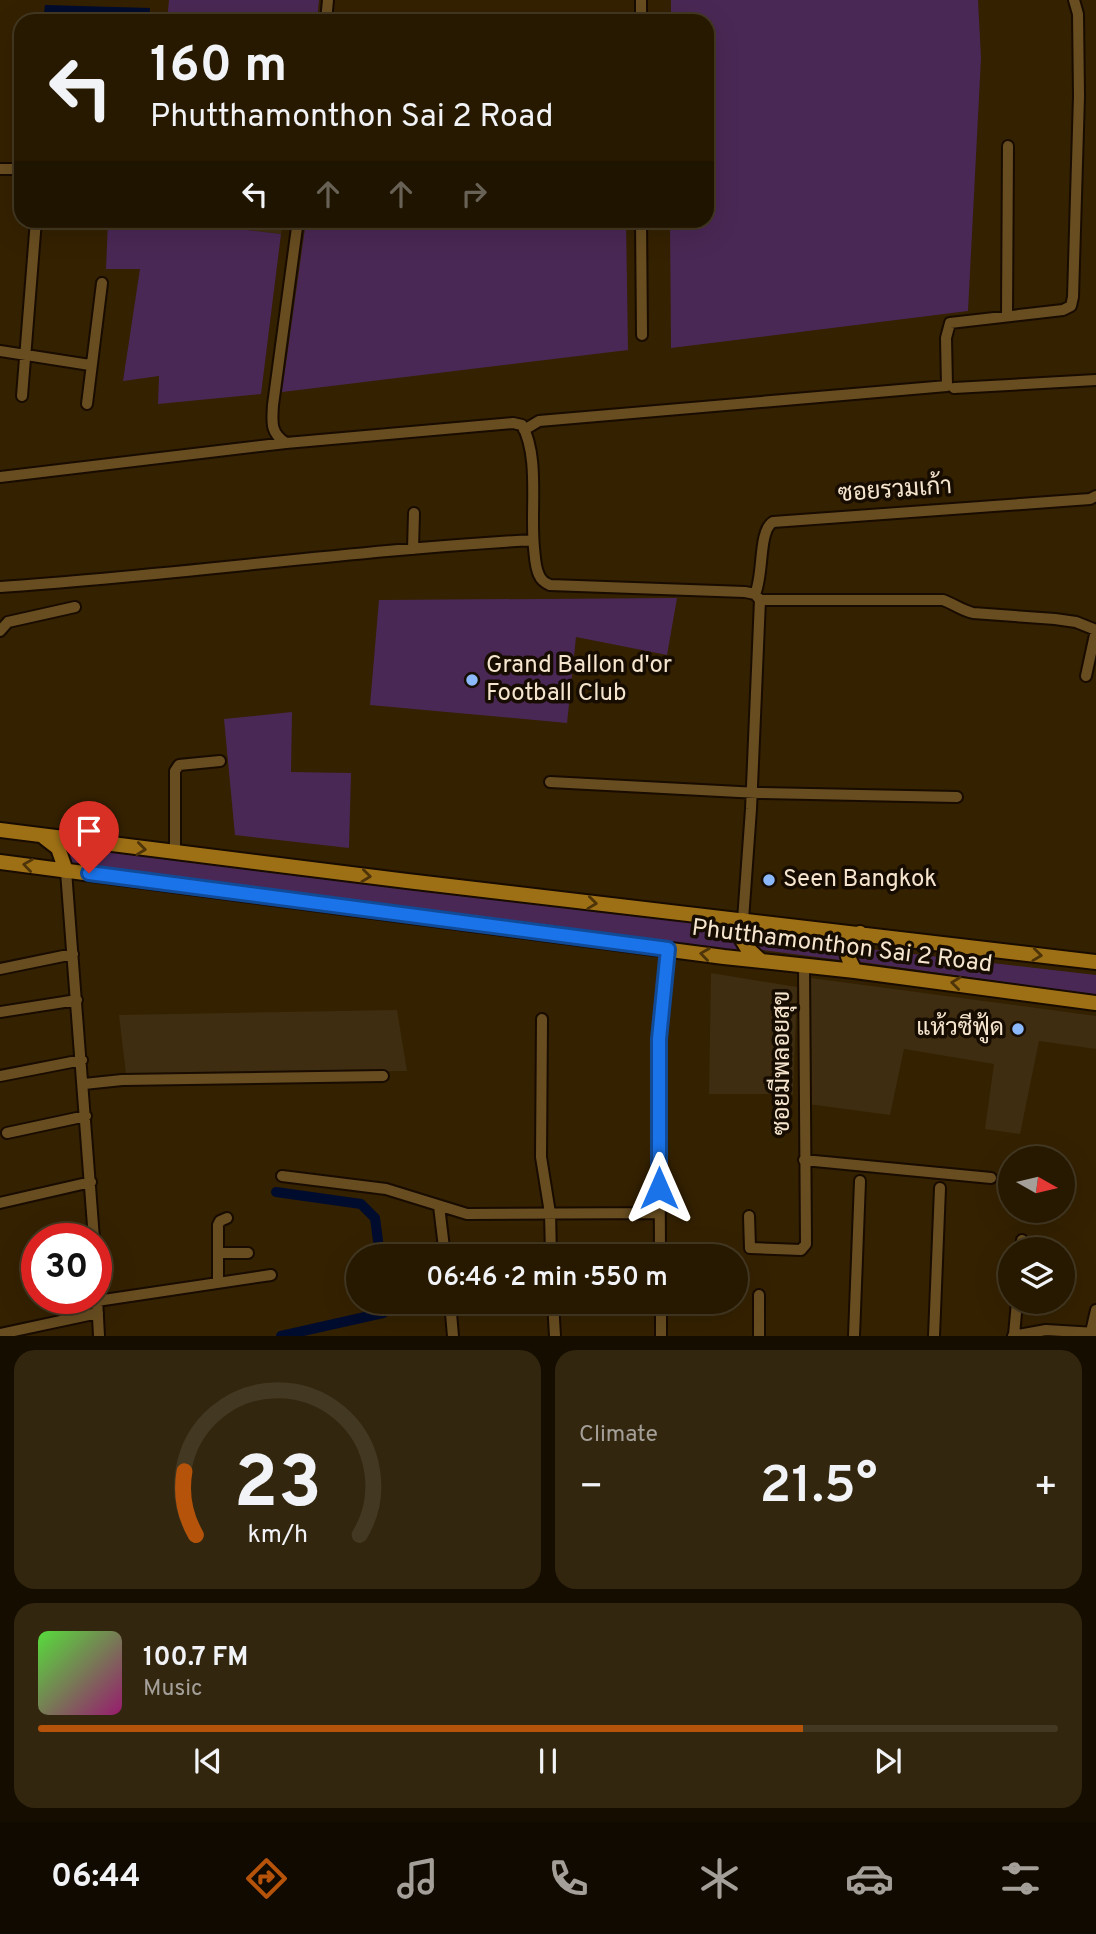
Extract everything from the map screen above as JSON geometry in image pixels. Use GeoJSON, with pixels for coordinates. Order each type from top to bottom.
{"type":"FeatureCollection","features":[{"type":"Feature","properties":{"kind":"main road","name":"Phutthamonthon Sai 2 Road"},"geometry":{"type":"LineString","coordinates":[[0,830],[1096,962]]}},
{"type":"Feature","properties":{"kind":"main road"},"geometry":{"type":"LineString","coordinates":[[41,836],[58,848],[66,870]]}},
{"type":"Feature","properties":{"kind":"main road","name":"Phutthamonthon Sai 2 Road"},"geometry":{"type":"LineString","coordinates":[[0,862],[1096,1003]]}},
{"type":"Feature","properties":{"kind":"main road"},"geometry":{"type":"LineString","coordinates":[[743,920],[738,933],[747,948],[761,960]]}},
{"type":"Feature","properties":{"kind":"main road"},"geometry":{"type":"LineString","coordinates":[[855,971],[848,959],[846,947],[848,942],[860,933]]}},
{"type":"Feature","properties":{"kind":"street"},"geometry":{"type":"LineString","coordinates":[[524,430],[539,421],[947,386],[946,338],[950,323],[1063,310],[1071,306],[1079,96],[1078,14],[1074,0]]}},
{"type":"Feature","properties":{"kind":"street"},"geometry":{"type":"LineString","coordinates":[[1007,316],[1008,146]]}},
{"type":"Feature","properties":{"kind":"street"},"geometry":{"type":"LineString","coordinates":[[22,396],[35,228]]}},
{"type":"Feature","properties":{"kind":"street"},"geometry":{"type":"LineString","coordinates":[[286,443],[277,438],[272,427],[273,405],[297,228]]}},
{"type":"Feature","properties":{"kind":"street"},"geometry":{"type":"LineString","coordinates":[[641,228],[642,335]]}},
{"type":"Feature","properties":{"kind":"street"},"geometry":{"type":"LineString","coordinates":[[87,404],[102,283]]}},
{"type":"Feature","properties":{"kind":"street"},"geometry":{"type":"LineString","coordinates":[[0,351],[90,365]]}},
{"type":"Feature","properties":{"kind":"street"},"geometry":{"type":"LineString","coordinates":[[954,388],[1096,380]]}},
{"type":"Feature","properties":{"kind":"street"},"geometry":{"type":"LineString","coordinates":[[0,477],[286,443],[513,423],[522,425],[531,458],[533,540],[538,575],[543,582],[551,586],[758,597],[943,600],[959,610],[973,613],[1076,622],[1096,631],[1086,676]]}},
{"type":"Feature","properties":{"kind":"street","name":"ซอยรวมเก้า"},"geometry":{"type":"LineString","coordinates":[[743,920],[752,793],[758,597],[765,531],[773,522],[1090,499],[1096,496]]}},
{"type":"Feature","properties":{"kind":"street"},"geometry":{"type":"LineString","coordinates":[[413,549],[414,513]]}},
{"type":"Feature","properties":{"kind":"street"},"geometry":{"type":"LineString","coordinates":[[0,587],[533,540]]}},
{"type":"Feature","properties":{"kind":"street"},"geometry":{"type":"LineString","coordinates":[[0,631],[8,622],[75,607]]}},
{"type":"Feature","properties":{"kind":"street"},"geometry":{"type":"LineString","coordinates":[[175,853],[175,771],[179,765],[220,761]]}},
{"type":"Feature","properties":{"kind":"street"},"geometry":{"type":"LineString","coordinates":[[550,782],[752,793],[957,797]]}},
{"type":"Feature","properties":{"kind":"street"},"geometry":{"type":"LineString","coordinates":[[66,870],[93,1223]]}},
{"type":"Feature","properties":{"kind":"street"},"geometry":{"type":"LineString","coordinates":[[660,1244],[659,1039],[668,949]]}},
{"type":"Feature","properties":{"kind":"street"},"geometry":{"type":"LineString","coordinates":[[0,969],[73,954]]}},
{"type":"Feature","properties":{"kind":"street","name":"ซอยมีพลอยสุข"},"geometry":{"type":"LineString","coordinates":[[749,1216],[750,1248],[804,1248],[807,1241],[804,1160],[804,965]]}},
{"type":"Feature","properties":{"kind":"street"},"geometry":{"type":"LineString","coordinates":[[0,1012],[77,1000]]}},
{"type":"Feature","properties":{"kind":"street"},"geometry":{"type":"LineString","coordinates":[[542,1019],[541,1157],[550,1213],[551,1244]]}},
{"type":"Feature","properties":{"kind":"street"},"geometry":{"type":"LineString","coordinates":[[0,1076],[82,1060]]}},
{"type":"Feature","properties":{"kind":"street"},"geometry":{"type":"LineString","coordinates":[[84,1084],[122,1080],[383,1076]]}},
{"type":"Feature","properties":{"kind":"street"},"geometry":{"type":"LineString","coordinates":[[7,1133],[86,1116]]}},
{"type":"Feature","properties":{"kind":"street","name":"ซอยมีพลอยสุข"},"geometry":{"type":"LineString","coordinates":[[804,1160],[991,1178]]}},
{"type":"Feature","properties":{"kind":"street"},"geometry":{"type":"LineString","coordinates":[[282,1176],[386,1189],[467,1214],[659,1213]]}},
{"type":"Feature","properties":{"kind":"street"},"geometry":{"type":"LineString","coordinates":[[854,1335],[860,1181]]}},
{"type":"Feature","properties":{"kind":"street"},"geometry":{"type":"LineString","coordinates":[[0,1203],[91,1182]]}},
{"type":"Feature","properties":{"kind":"street"},"geometry":{"type":"LineString","coordinates":[[934,1335],[940,1188]]}},
{"type":"Feature","properties":{"kind":"street"},"geometry":{"type":"LineString","coordinates":[[439,1206],[444,1244]]}},
{"type":"Feature","properties":{"kind":"street"},"geometry":{"type":"LineString","coordinates":[[218,1282],[218,1225],[220,1221],[227,1219]]}},
{"type":"Feature","properties":{"kind":"street"},"geometry":{"type":"LineString","coordinates":[[218,1253],[248,1253]]}},
{"type":"Feature","properties":{"kind":"street"},"geometry":{"type":"LineString","coordinates":[[112,1299],[271,1275]]}},
{"type":"Feature","properties":{"kind":"street"},"geometry":{"type":"LineString","coordinates":[[759,1295],[759,1335]]}},
{"type":"Feature","properties":{"kind":"street"},"geometry":{"type":"LineString","coordinates":[[1016,1314],[1014,1335],[1046,1330],[1094,1333],[1096,1310]]}},
{"type":"Feature","properties":{"kind":"street"},"geometry":{"type":"LineString","coordinates":[[0,1334],[93,1314]]}},
{"type":"Feature","properties":{"kind":"street"},"geometry":{"type":"LineString","coordinates":[[98,1314],[99,1335]]}},
{"type":"Feature","properties":{"kind":"street"},"geometry":{"type":"LineString","coordinates":[[451,1314],[453,1335]]}},
{"type":"Feature","properties":{"kind":"street"},"geometry":{"type":"LineString","coordinates":[[554,1314],[555,1335]]}},
{"type":"Feature","properties":{"kind":"street"},"geometry":{"type":"LineString","coordinates":[[661,1314],[661,1335]]}},
{"type":"Feature","properties":{"kind":"shaded area"},"geometry":{"type":"Polygon","coordinates":[[[169,0],[319,0],[318,14],[168,14],[169,0]]]}},
{"type":"Feature","properties":{"kind":"shaded area"},"geometry":{"type":"Polygon","coordinates":[[[671,0],[978,0],[981,58],[968,311],[671,348],[670,228],[714,228],[714,14],[671,14],[671,0]]]}},
{"type":"Feature","properties":{"kind":"shaded area"},"geometry":{"type":"Polygon","coordinates":[[[108,228],[238,228],[281,234],[261,394],[158,404],[159,376],[123,381],[140,269],[106,269],[108,228]]]}},
{"type":"Feature","properties":{"kind":"shaded area"},"geometry":{"type":"Polygon","coordinates":[[[238,228],[282,228],[281,234],[238,228]]]}},
{"type":"Feature","properties":{"kind":"shaded area"},"geometry":{"type":"Polygon","coordinates":[[[305,228],[626,228],[628,350],[282,392],[305,228]]]}},
{"type":"Feature","properties":{"kind":"shaded area","name":"Grand Ballon d'or Football Club"},"geometry":{"type":"Polygon","coordinates":[[[677,598],[667,655],[576,637],[567,723],[370,705],[379,600],[677,598]]]}},
{"type":"Feature","properties":{"kind":"shaded area"},"geometry":{"type":"Polygon","coordinates":[[[292,712],[291,772],[351,773],[349,848],[235,835],[224,719],[292,712]]]}},
{"type":"Feature","properties":{"kind":"shaded area"},"geometry":{"type":"Polygon","coordinates":[[[66,844],[729,927],[740,951],[389,908],[72,865],[66,844]]]}},
{"type":"Feature","properties":{"kind":"shaded area"},"geometry":{"type":"Polygon","coordinates":[[[754,929],[838,940],[840,960],[755,949],[746,932],[754,929]]]}},
{"type":"Feature","properties":{"kind":"shaded area"},"geometry":{"type":"Polygon","coordinates":[[[851,949],[1096,975],[1096,995],[853,960],[851,949]]]}},
{"type":"Feature","properties":{"kind":"shaded area"},"geometry":{"type":"Polygon","coordinates":[[[711,973],[797,987],[793,1094],[709,1094],[711,973]]]}},
{"type":"Feature","properties":{"kind":"shaded area"},"geometry":{"type":"Polygon","coordinates":[[[811,978],[1096,1016],[1096,1049],[1039,1041],[1020,1134],[985,1129],[994,1064],[904,1049],[890,1115],[808,1104],[811,978]]]}},
{"type":"Feature","properties":{"kind":"shaded area"},"geometry":{"type":"Polygon","coordinates":[[[397,1010],[407,1071],[126,1074],[119,1015],[397,1010]]]}},
{"type":"Feature","properties":{"kind":"water"},"geometry":{"type":"Polygon","coordinates":[[[45,5],[150,8],[150,14],[44,14],[45,5]]]}},
{"type":"Feature","properties":{"kind":"waterway"},"geometry":{"type":"LineString","coordinates":[[276,1192],[361,1204],[375,1218],[378,1244]]}},
{"type":"Feature","properties":{"kind":"waterway"},"geometry":{"type":"LineString","coordinates":[[281,1336],[379,1314]]}},
{"type":"Feature","properties":{"kind":"place","name":"Grand Ballon d'or Football Club"},"geometry":{"type":"Point","coordinates":[472,680]}},
{"type":"Feature","properties":{"kind":"place","name":"Seen Bangkok"},"geometry":{"type":"Point","coordinates":[769,880]}},
{"type":"Feature","properties":{"kind":"place","name":"แห้วซีฟู้ด"},"geometry":{"type":"Point","coordinates":[1018,1029]}},
{"type":"Feature","properties":{"kind":"route"},"geometry":{"type":"LineString","coordinates":[[89,873],[668,949],[659,1039],[659,1188]]}}]}
